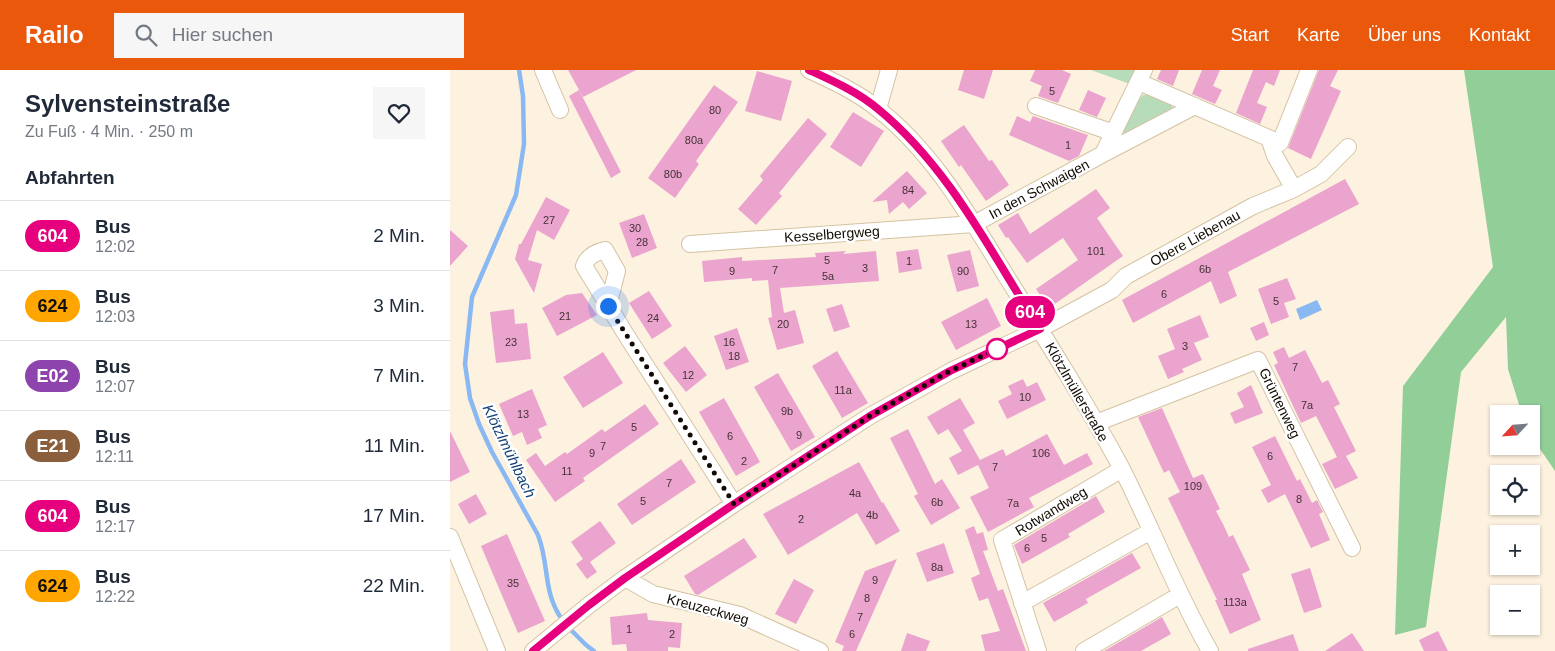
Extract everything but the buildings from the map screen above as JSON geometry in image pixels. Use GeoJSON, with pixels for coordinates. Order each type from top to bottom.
{"type":"FeatureCollection","features":[{"type":"Feature","properties":{"kind":"street"},"geometry":{"type":"LineString","coordinates":[[543,70],[560,110]]}},
{"type":"Feature","properties":{"kind":"street","name":"Klötzlmüllerstraße"},"geometry":{"type":"LineString","coordinates":[[809,70],[832,75],[878,109],[926,155],[953,190],[1040,329],[1122,469],[1207,650]]}},
{"type":"Feature","properties":{"kind":"street"},"geometry":{"type":"LineString","coordinates":[[878,109],[889,70]]}},
{"type":"Feature","properties":{"kind":"street"},"geometry":{"type":"LineString","coordinates":[[1269,138],[1280,143],[1309,70]]}},
{"type":"Feature","properties":{"kind":"street","name":"In den Schwaigen"},"geometry":{"type":"LineString","coordinates":[[1104,154],[1142,76],[1195,106],[1269,138]]}},
{"type":"Feature","properties":{"kind":"street"},"geometry":{"type":"LineString","coordinates":[[1036,106],[1114,133]]}},
{"type":"Feature","properties":{"kind":"street","name":"In den Schwaigen"},"geometry":{"type":"LineString","coordinates":[[974,224],[1195,106]]}},
{"type":"Feature","properties":{"kind":"street"},"geometry":{"type":"LineString","coordinates":[[1269,138],[1275,156],[1294,189]]}},
{"type":"Feature","properties":{"kind":"street","name":"Obere Liebenau"},"geometry":{"type":"LineString","coordinates":[[533,651],[625,578],[734,504],[870,416],[950,371],[1040,329],[1112,290],[1126,276],[1253,206],[1294,189],[1321,174],[1348,147]]}},
{"type":"Feature","properties":{"kind":"street","name":"Kesselbergweg"},"geometry":{"type":"LineString","coordinates":[[690,244],[974,224]]}},
{"type":"Feature","properties":{"kind":"street"},"geometry":{"type":"LineString","coordinates":[[608,306],[734,504]]}},
{"type":"Feature","properties":{"kind":"street","name":"Grüntenweg"},"geometry":{"type":"LineString","coordinates":[[1096,423],[1258,360],[1352,548]]}},
{"type":"Feature","properties":{"kind":"street","name":"Rotwandweg"},"geometry":{"type":"LineString","coordinates":[[1038,651],[1002,540],[1122,469]]}},
{"type":"Feature","properties":{"kind":"street"},"geometry":{"type":"LineString","coordinates":[[1022,603],[1151,531]]}},
{"type":"Feature","properties":{"kind":"street"},"geometry":{"type":"LineString","coordinates":[[450,537],[497,651]]}},
{"type":"Feature","properties":{"kind":"street","name":"Kreuzeckweg"},"geometry":{"type":"LineString","coordinates":[[625,578],[653,594],[740,615],[820,651]]}},
{"type":"Feature","properties":{"kind":"street"},"geometry":{"type":"LineString","coordinates":[[1084,651],[1180,595]]}},
{"type":"Feature","properties":{"kind":"green space"},"geometry":{"type":"Polygon","coordinates":[[[1091,70],[1136,70],[1130,84],[1091,70]]]}},
{"type":"Feature","properties":{"kind":"green space"},"geometry":{"type":"Polygon","coordinates":[[[1464,70],[1555,70],[1555,471],[1540,449],[1540,405],[1519,405],[1508,369],[1506,317],[1461,372],[1426,627],[1395,635],[1403,386],[1493,267],[1464,70]]]}},
{"type":"Feature","properties":{"kind":"green space"},"geometry":{"type":"Polygon","coordinates":[[[1143,95],[1148,95],[1171,105],[1173,111],[1126,135],[1123,127],[1143,95]]]}},
{"type":"Feature","properties":{"kind":"water"},"geometry":{"type":"Polygon","coordinates":[[[1317,300],[1322,310],[1300,320],[1296,309],[1317,300]]]}},
{"type":"Feature","properties":{"kind":"waterway","name":"Klötzlmühlbach"},"geometry":{"type":"LineString","coordinates":[[519,70],[523,96],[524,144],[516,195],[472,297],[465,364],[470,398],[479,424],[492,452],[538,535],[542,546],[552,600],[563,621]]}},
{"type":"Feature","properties":{"kind":"waterway","name":"Klötzlmühlbach"},"geometry":{"type":"LineString","coordinates":[[568,627],[594,651]]}},
{"type":"Feature","properties":{"kind":"bus line","name":"604"},"geometry":{"type":"LineString","coordinates":[[533,651],[625,578],[734,504],[870,416],[950,371],[1040,329],[953,190],[926,155],[878,109],[855,93],[809,70]]}},
{"type":"Feature","properties":{"kind":"route"},"geometry":{"type":"LineString","coordinates":[[608,306],[734,504],[870,416],[950,371],[997,349]]}}]}
